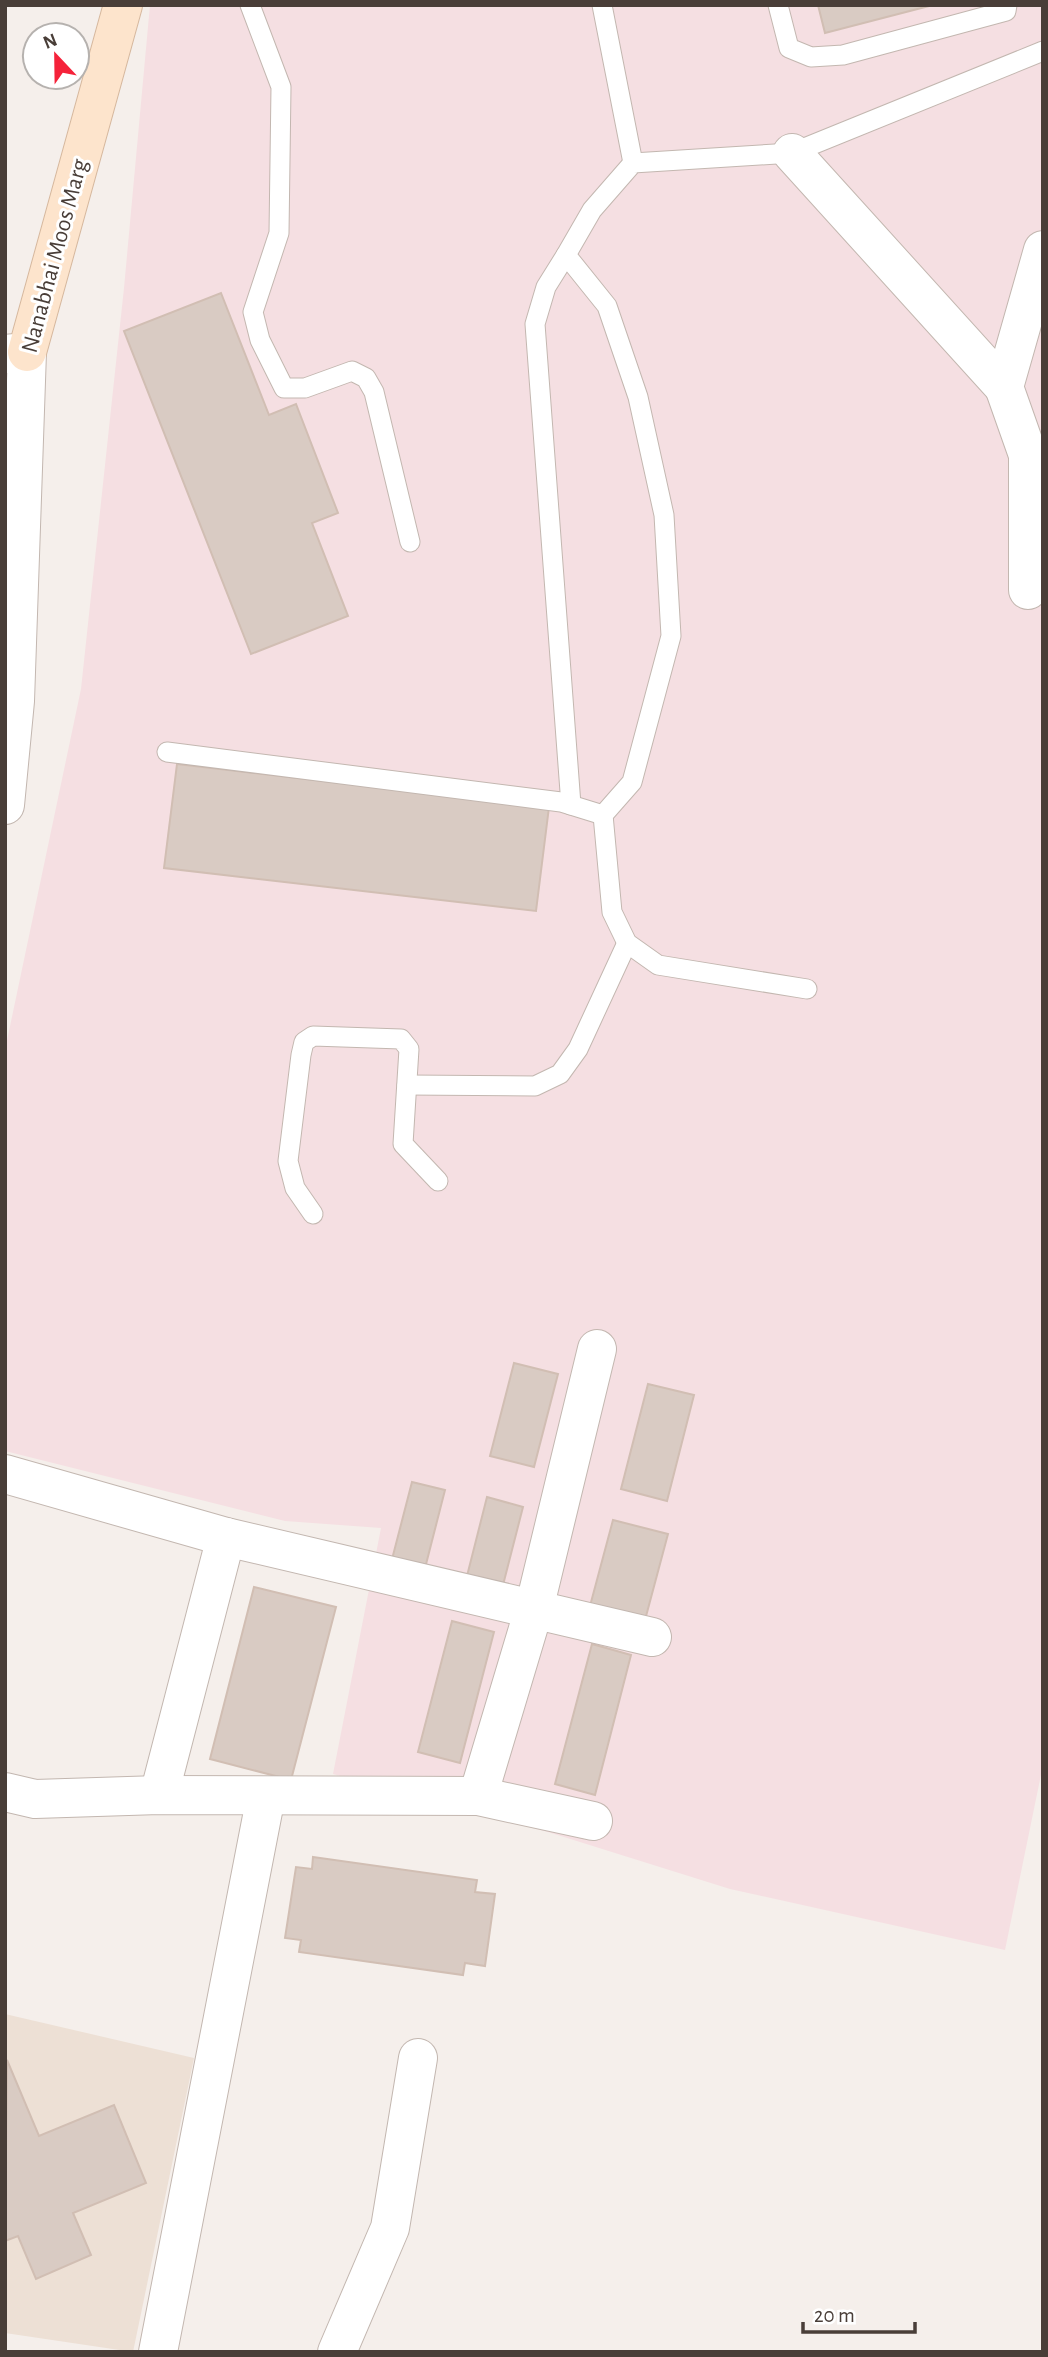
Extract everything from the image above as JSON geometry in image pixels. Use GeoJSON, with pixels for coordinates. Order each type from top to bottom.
{"type":"FeatureCollection","features":[{"type":"Feature","properties":{"kind":"street","name":"Nanabhai Moos Marg"},"geometry":{"type":"LineString","coordinates":[[5,805],[15,701],[16,353],[123,5]]}},
{"type":"Feature","properties":{"kind":"street"},"geometry":{"type":"LineString","coordinates":[[792,153],[1004,387],[1028,455],[1028,590]]}},
{"type":"Feature","properties":{"kind":"street"},"geometry":{"type":"LineString","coordinates":[[1004,387],[1043,250]]}},
{"type":"Feature","properties":{"kind":"street"},"geometry":{"type":"LineString","coordinates":[[478,1796],[534,1609],[597,1349]]}},
{"type":"Feature","properties":{"kind":"street"},"geometry":{"type":"LineString","coordinates":[[5,1474],[226,1537],[652,1637]]}},
{"type":"Feature","properties":{"kind":"street"},"geometry":{"type":"LineString","coordinates":[[159,1795],[226,1537]]}},
{"type":"Feature","properties":{"kind":"street"},"geometry":{"type":"LineString","coordinates":[[5,1792],[35,1799],[159,1795],[478,1796],[593,1821]]}},
{"type":"Feature","properties":{"kind":"street"},"geometry":{"type":"LineString","coordinates":[[162,2351],[266,1796]]}},
{"type":"Feature","properties":{"kind":"street"},"geometry":{"type":"LineString","coordinates":[[337,2352],[390,2228],[418,2057]]}},
{"type":"Feature","properties":{"kind":"lane"},"geometry":{"type":"LineString","coordinates":[[250,5],[281,87],[279,233],[253,312],[260,340],[284,388],[305,388],[352,371],[366,378],[374,392],[410,541]]}},
{"type":"Feature","properties":{"kind":"lane"},"geometry":{"type":"LineString","coordinates":[[602,5],[633,163]]}},
{"type":"Feature","properties":{"kind":"lane"},"geometry":{"type":"LineString","coordinates":[[778,5],[789,48],[811,57],[843,55],[1006,11],[1007,5]]}},
{"type":"Feature","properties":{"kind":"lane"},"geometry":{"type":"LineString","coordinates":[[572,805],[536,324],[546,287],[592,210],[633,163],[792,153],[1043,51]]}},
{"type":"Feature","properties":{"kind":"lane"},"geometry":{"type":"LineString","coordinates":[[566,255],[607,306],[638,397],[664,516],[671,636],[632,782],[603,815],[612,912],[627,943],[658,965],[807,989]]}},
{"type":"Feature","properties":{"kind":"lane"},"geometry":{"type":"LineString","coordinates":[[167,752],[572,805],[603,815]]}},
{"type":"Feature","properties":{"kind":"lane"},"geometry":{"type":"LineString","coordinates":[[407,1085],[534,1086],[560,1074],[578,1049],[627,943]]}},
{"type":"Feature","properties":{"kind":"lane"},"geometry":{"type":"LineString","coordinates":[[313,1214],[295,1188],[288,1161],[304,1042],[313,1036],[401,1039],[409,1049],[402,1119],[403,1144],[438,1181]]}},
{"type":"Feature","properties":{"kind":"shaded area"},"geometry":{"type":"Polygon","coordinates":[[[150,5],[1043,5],[1043,1765],[1005,1950],[730,1889],[548,1832],[333,1774],[381,1528],[285,1521],[5,1451],[5,1050],[81,689],[124,288],[150,5]]]}},
{"type":"Feature","properties":{"kind":"shaded area"},"geometry":{"type":"Polygon","coordinates":[[[5,2014],[194,2058],[133,2352],[5,2333],[5,2014]]]}},
{"type":"Feature","properties":{"kind":"building"},"geometry":{"type":"Polygon","coordinates":[[[818,5],[933,5],[825,33],[818,5]]]}},
{"type":"Feature","properties":{"kind":"building"},"geometry":{"type":"Polygon","coordinates":[[[221,293],[269,415],[296,404],[338,513],[312,523],[348,616],[251,654],[124,331],[221,293]]]}},
{"type":"Feature","properties":{"kind":"building"},"geometry":{"type":"Polygon","coordinates":[[[177,764],[549,807],[536,911],[164,868],[177,764]]]}},
{"type":"Feature","properties":{"kind":"building"},"geometry":{"type":"Polygon","coordinates":[[[514,1363],[558,1374],[534,1467],[490,1456],[514,1363]]]}},
{"type":"Feature","properties":{"kind":"building"},"geometry":{"type":"Polygon","coordinates":[[[648,1384],[694,1395],[667,1501],[621,1489],[648,1384]]]}},
{"type":"Feature","properties":{"kind":"building"},"geometry":{"type":"Polygon","coordinates":[[[412,1482],[445,1490],[423,1576],[390,1567],[412,1482]]]}},
{"type":"Feature","properties":{"kind":"building"},"geometry":{"type":"Polygon","coordinates":[[[487,1497],[523,1507],[503,1585],[467,1576],[487,1497]]]}},
{"type":"Feature","properties":{"kind":"building"},"geometry":{"type":"Polygon","coordinates":[[[613,1520],[668,1534],[645,1620],[590,1606],[613,1520]]]}},
{"type":"Feature","properties":{"kind":"building"},"geometry":{"type":"Polygon","coordinates":[[[254,1587],[336,1607],[291,1780],[210,1759],[254,1587]]]}},
{"type":"Feature","properties":{"kind":"building"},"geometry":{"type":"Polygon","coordinates":[[[452,1621],[494,1632],[460,1763],[418,1752],[452,1621]]]}},
{"type":"Feature","properties":{"kind":"building"},"geometry":{"type":"Polygon","coordinates":[[[592,1644],[631,1655],[595,1795],[555,1784],[592,1644]]]}},
{"type":"Feature","properties":{"kind":"building"},"geometry":{"type":"Polygon","coordinates":[[[313,1857],[477,1880],[475,1892],[495,1894],[485,1966],[465,1963],[463,1975],[299,1952],[301,1940],[285,1938],[296,1867],[312,1869],[313,1857]]]}},
{"type":"Feature","properties":{"kind":"building"},"geometry":{"type":"Polygon","coordinates":[[[7,2060],[39,2136],[114,2105],[146,2183],[73,2213],[91,2255],[36,2279],[18,2236],[5,2241],[7,2060]]]}}]}
